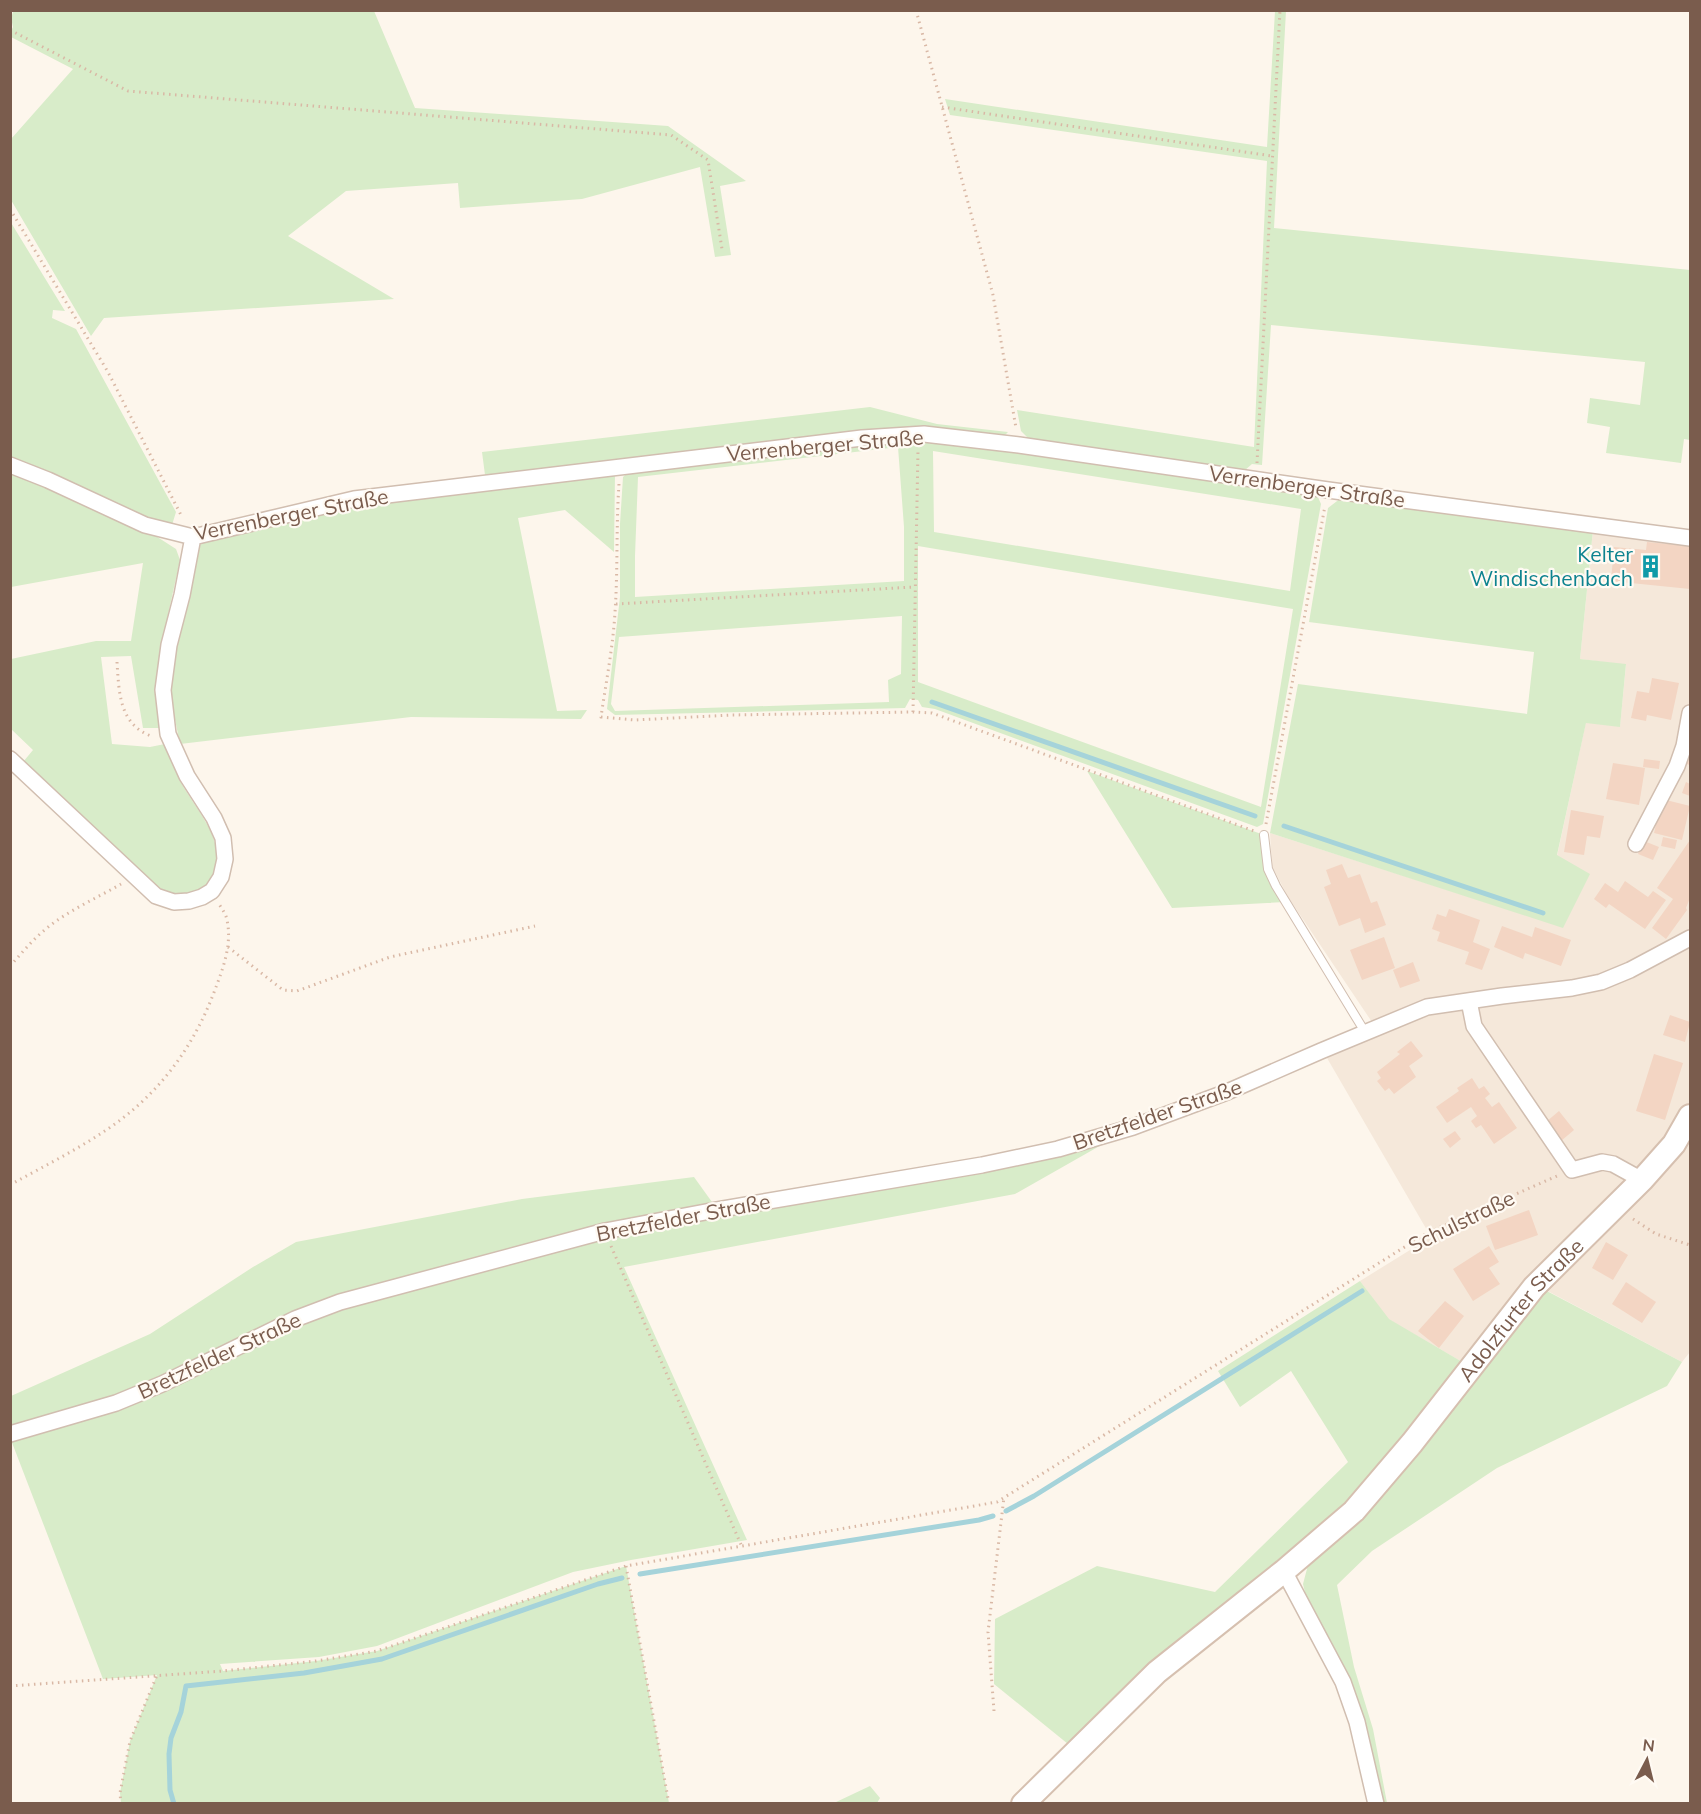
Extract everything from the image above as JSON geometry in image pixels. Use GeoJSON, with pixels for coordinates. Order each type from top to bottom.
{"type":"FeatureCollection","features":[{"type":"Feature","properties":{"kind":"main road","name":"Adolzfurter Straße"},"geometry":{"type":"LineString","coordinates":[[1023,1803],[1156,1672],[1284,1571],[1354,1511],[1412,1443],[1534,1287],[1642,1180],[1674,1144],[1690,1116]]}},
{"type":"Feature","properties":{"kind":"street","name":"Verrenberger Straße"},"geometry":{"type":"LineString","coordinates":[[10,465],[145,525],[193,537],[354,499],[862,438],[924,434],[1019,445],[1328,490],[1690,538]]}},
{"type":"Feature","properties":{"kind":"street"},"geometry":{"type":"LineString","coordinates":[[10,759],[156,896],[174,902],[189,902],[212,891],[221,877],[225,859],[223,838],[214,818],[187,776],[168,734],[163,690],[169,645],[182,595],[193,537]]}},
{"type":"Feature","properties":{"kind":"street"},"geometry":{"type":"LineString","coordinates":[[1636,844],[1677,766],[1684,746],[1690,713]]}},
{"type":"Feature","properties":{"kind":"street","name":"Bretzfelder Straße"},"geometry":{"type":"LineString","coordinates":[[10,1434],[116,1403],[202,1366],[285,1323],[340,1302],[605,1231],[716,1209],[982,1166],[1058,1149],[1133,1127],[1227,1092],[1427,1007],[1572,988],[1601,982],[1630,970],[1690,938]]}},
{"type":"Feature","properties":{"kind":"street"},"geometry":{"type":"LineString","coordinates":[[1468,1001],[1474,1026],[1572,1170],[1602,1162],[1613,1164],[1642,1180]]}},
{"type":"Feature","properties":{"kind":"street"},"geometry":{"type":"LineString","coordinates":[[1284,1571],[1343,1682],[1357,1722],[1376,1803]]}},
{"type":"Feature","properties":{"kind":"lane"},"geometry":{"type":"LineString","coordinates":[[1264,835],[1268,869],[1276,886],[1365,1032]]}},
{"type":"Feature","properties":{"kind":"path"},"geometry":{"type":"LineString","coordinates":[[916,10],[993,296],[1019,445]]}},
{"type":"Feature","properties":{"kind":"path"},"geometry":{"type":"LineString","coordinates":[[1256,480],[1280,10]]}},
{"type":"Feature","properties":{"kind":"path"},"geometry":{"type":"LineString","coordinates":[[10,30],[128,91],[670,135],[708,160],[722,249]]}},
{"type":"Feature","properties":{"kind":"path"},"geometry":{"type":"LineString","coordinates":[[942,107],[1272,156]]}},
{"type":"Feature","properties":{"kind":"path"},"geometry":{"type":"LineString","coordinates":[[10,209],[108,372],[193,537]]}},
{"type":"Feature","properties":{"kind":"path"},"geometry":{"type":"LineString","coordinates":[[913,711],[918,446],[924,434]]}},
{"type":"Feature","properties":{"kind":"path"},"geometry":{"type":"LineString","coordinates":[[620,466],[616,525],[616,604],[601,717],[635,720],[732,715],[913,711],[932,713],[1264,835],[1328,490]]}},
{"type":"Feature","properties":{"kind":"path"},"geometry":{"type":"LineString","coordinates":[[616,604],[914,587]]}},
{"type":"Feature","properties":{"kind":"path"},"geometry":{"type":"LineString","coordinates":[[117,662],[119,699],[130,722],[149,736],[168,734]]}},
{"type":"Feature","properties":{"kind":"path"},"geometry":{"type":"LineString","coordinates":[[10,966],[34,939],[59,919],[134,876]]}},
{"type":"Feature","properties":{"kind":"path"},"geometry":{"type":"LineString","coordinates":[[10,1185],[90,1140],[134,1108],[166,1077],[191,1043],[209,1005],[228,946],[227,919],[212,891]]}},
{"type":"Feature","properties":{"kind":"path"},"geometry":{"type":"LineString","coordinates":[[228,946],[283,990],[297,991],[390,957],[535,926]]}},
{"type":"Feature","properties":{"kind":"path","name":"Schulstraße"},"geometry":{"type":"LineString","coordinates":[[10,1686],[223,1671],[316,1661],[377,1651],[626,1566],[996,1502],[1427,1233],[1572,1170]]}},
{"type":"Feature","properties":{"kind":"path"},"geometry":{"type":"LineString","coordinates":[[1614,1206],[1656,1234],[1690,1245]]}},
{"type":"Feature","properties":{"kind":"path"},"geometry":{"type":"LineString","coordinates":[[605,1231],[742,1547]]}},
{"type":"Feature","properties":{"kind":"path"},"geometry":{"type":"LineString","coordinates":[[994,1711],[988,1632],[1004,1497]]}},
{"type":"Feature","properties":{"kind":"path"},"geometry":{"type":"LineString","coordinates":[[626,1566],[669,1803]]}},
{"type":"Feature","properties":{"kind":"path"},"geometry":{"type":"LineString","coordinates":[[121,1803],[120,1793],[130,1741],[157,1675]]}},
{"type":"Feature","properties":{"kind":"shaded area"},"geometry":{"type":"Polygon","coordinates":[[[1593,530],[1690,547],[1690,1352],[1682,1362],[1525,1279],[1464,1363],[1388,1319],[1360,1281],[1431,1237],[1327,1058],[1380,1034],[1288,897],[1272,866],[1270,833],[1563,927],[1557,856],[1586,722],[1620,726],[1626,665],[1580,659],[1593,530]]]}},
{"type":"Feature","properties":{"kind":"green space"},"geometry":{"type":"Polygon","coordinates":[[[374,11],[415,108],[668,126],[746,181],[720,186],[731,255],[715,257],[700,167],[582,199],[460,208],[458,183],[346,191],[288,236],[394,299],[104,318],[91,336],[11,200],[11,139],[73,69],[11,37],[13,27],[11,18],[13,12],[374,11]]]}},
{"type":"Feature","properties":{"kind":"green space"},"geometry":{"type":"Polygon","coordinates":[[[1275,11],[1286,11],[1274,228],[1690,270],[1690,440],[1684,439],[1681,463],[1606,453],[1610,427],[1587,423],[1590,398],[1640,405],[1645,362],[1271,325],[1262,465],[1252,464],[1244,471],[1029,439],[1021,431],[1017,410],[1254,447],[1267,161],[950,115],[945,99],[1267,147],[1275,11]]]}},
{"type":"Feature","properties":{"kind":"green space"},"geometry":{"type":"Polygon","coordinates":[[[10,221],[65,311],[53,310],[52,318],[76,329],[176,512],[172,525],[148,520],[11,460],[10,221]]]}},
{"type":"Feature","properties":{"kind":"green space"},"geometry":{"type":"Polygon","coordinates":[[[870,407],[937,424],[1008,432],[1003,437],[858,431],[485,475],[482,452],[870,407]]]}},
{"type":"Feature","properties":{"kind":"green space"},"geometry":{"type":"Polygon","coordinates":[[[929,441],[1014,450],[1317,495],[1321,504],[1263,824],[1257,827],[935,709],[922,707],[918,700],[910,699],[905,708],[615,715],[607,709],[620,597],[620,524],[623,477],[628,472],[864,442],[929,441]],[[898,447],[638,477],[635,597],[904,581],[904,527],[898,447]],[[933,451],[934,532],[1290,591],[1301,509],[933,451]],[[918,546],[918,682],[1261,807],[1293,609],[918,546]],[[902,616],[619,637],[611,704],[615,711],[889,702],[888,680],[901,674],[902,616]]]}},
{"type":"Feature","properties":{"kind":"green space"},"geometry":{"type":"Polygon","coordinates":[[[10,471],[148,531],[176,549],[180,560],[162,642],[161,728],[143,728],[131,656],[101,657],[112,744],[150,747],[165,744],[179,779],[211,832],[216,846],[217,860],[214,874],[205,888],[194,895],[182,895],[157,887],[23,762],[33,750],[11,729],[11,659],[96,641],[131,641],[143,563],[11,587],[10,471]]]}},
{"type":"Feature","properties":{"kind":"green space"},"geometry":{"type":"Polygon","coordinates":[[[615,474],[614,552],[565,510],[518,518],[557,711],[587,710],[581,719],[411,717],[180,744],[168,685],[192,565],[200,545],[215,536],[355,506],[615,474]]]}},
{"type":"Feature","properties":{"kind":"green space"},"geometry":{"type":"Polygon","coordinates":[[[1341,498],[1593,530],[1580,659],[1626,664],[1620,727],[1586,723],[1557,855],[1590,874],[1563,928],[1270,833],[1298,684],[1527,714],[1534,652],[1309,622],[1328,508],[1341,498]]]}},
{"type":"Feature","properties":{"kind":"green space"},"geometry":{"type":"Polygon","coordinates":[[[1087,771],[1264,835],[1265,852],[1285,902],[1172,908],[1087,771]]]}},
{"type":"Feature","properties":{"kind":"green space"},"geometry":{"type":"Polygon","coordinates":[[[1133,1127],[1015,1194],[624,1267],[747,1540],[573,1572],[377,1646],[319,1657],[220,1664],[223,1671],[316,1661],[377,1651],[626,1566],[669,1803],[121,1803],[120,1793],[130,1741],[157,1675],[103,1679],[11,1440],[11,1396],[150,1334],[296,1242],[522,1199],[694,1177],[717,1209],[982,1165],[1133,1127]]]}},
{"type":"Feature","properties":{"kind":"green space"},"geometry":{"type":"Polygon","coordinates":[[[1360,1281],[1389,1319],[1464,1363],[1346,1506],[1068,1744],[994,1684],[995,1619],[1097,1566],[1215,1592],[1348,1462],[1291,1371],[1240,1407],[1218,1371],[1360,1281]]]}},
{"type":"Feature","properties":{"kind":"green space"},"geometry":{"type":"Polygon","coordinates":[[[1543,1289],[1682,1362],[1667,1386],[1497,1468],[1372,1551],[1337,1585],[1354,1667],[1373,1729],[1387,1803],[1382,1803],[1307,1601],[1303,1584],[1308,1565],[1543,1289]]]}},
{"type":"Feature","properties":{"kind":"green space"},"geometry":{"type":"Polygon","coordinates":[[[870,1786],[880,1798],[877,1803],[834,1803],[870,1786]]]}},
{"type":"Feature","properties":{"kind":"building","name":"Kelter Windischenbach"},"geometry":{"type":"Polygon","coordinates":[[[1647,542],[1690,546],[1690,589],[1611,581],[1614,547],[1646,550],[1647,542]]]}},
{"type":"Feature","properties":{"kind":"building"},"geometry":{"type":"Polygon","coordinates":[[[1652,678],[1679,683],[1671,720],[1647,715],[1646,721],[1631,718],[1637,691],[1649,693],[1652,678]]]}},
{"type":"Feature","properties":{"kind":"building"},"geometry":{"type":"Polygon","coordinates":[[[1690,750],[1690,765],[1686,764],[1690,750]]]}},
{"type":"Feature","properties":{"kind":"building"},"geometry":{"type":"Polygon","coordinates":[[[1644,759],[1660,761],[1659,769],[1643,767],[1644,759]]]}},
{"type":"Feature","properties":{"kind":"building"},"geometry":{"type":"Polygon","coordinates":[[[1613,763],[1645,768],[1639,805],[1606,799],[1613,763]]]}},
{"type":"Feature","properties":{"kind":"building"},"geometry":{"type":"Polygon","coordinates":[[[1686,782],[1690,784],[1690,796],[1682,793],[1686,782]]]}},
{"type":"Feature","properties":{"kind":"building"},"geometry":{"type":"Polygon","coordinates":[[[1662,799],[1690,806],[1682,840],[1654,833],[1662,799]]]}},
{"type":"Feature","properties":{"kind":"building"},"geometry":{"type":"Polygon","coordinates":[[[1571,810],[1604,816],[1600,838],[1587,836],[1584,855],[1564,852],[1571,810]]]}},
{"type":"Feature","properties":{"kind":"building"},"geometry":{"type":"Polygon","coordinates":[[[1663,837],[1677,840],[1675,849],[1661,846],[1663,837]]]}},
{"type":"Feature","properties":{"kind":"building"},"geometry":{"type":"Polygon","coordinates":[[[1690,840],[1690,898],[1687,910],[1666,939],[1652,928],[1673,899],[1657,888],[1690,840]]]}},
{"type":"Feature","properties":{"kind":"building"},"geometry":{"type":"Polygon","coordinates":[[[1644,841],[1659,847],[1653,860],[1638,854],[1644,841]]]}},
{"type":"Feature","properties":{"kind":"building"},"geometry":{"type":"Polygon","coordinates":[[[1342,864],[1348,878],[1360,874],[1371,903],[1377,901],[1386,925],[1365,933],[1360,918],[1339,926],[1324,887],[1331,884],[1326,870],[1342,864]]]}},
{"type":"Feature","properties":{"kind":"building"},"geometry":{"type":"Polygon","coordinates":[[[1625,881],[1648,897],[1653,891],[1666,900],[1645,929],[1609,904],[1606,908],[1594,899],[1605,883],[1618,892],[1625,881]]]}},
{"type":"Feature","properties":{"kind":"building"},"geometry":{"type":"Polygon","coordinates":[[[1449,909],[1480,920],[1473,942],[1490,949],[1482,970],[1465,964],[1469,952],[1437,941],[1440,932],[1432,929],[1437,914],[1446,917],[1449,909]]]}},
{"type":"Feature","properties":{"kind":"building"},"geometry":{"type":"Polygon","coordinates":[[[1502,926],[1532,937],[1535,927],[1571,940],[1561,966],[1525,953],[1523,959],[1494,947],[1502,926]]]}},
{"type":"Feature","properties":{"kind":"building"},"geometry":{"type":"Polygon","coordinates":[[[1384,937],[1395,968],[1362,980],[1350,950],[1384,937]]]}},
{"type":"Feature","properties":{"kind":"building"},"geometry":{"type":"Polygon","coordinates":[[[1413,962],[1420,981],[1400,988],[1393,970],[1413,962]]]}},
{"type":"Feature","properties":{"kind":"building"},"geometry":{"type":"Polygon","coordinates":[[[1670,1015],[1690,1022],[1685,1042],[1663,1035],[1670,1015]]]}},
{"type":"Feature","properties":{"kind":"building"},"geometry":{"type":"Polygon","coordinates":[[[1411,1041],[1423,1056],[1409,1066],[1416,1077],[1394,1094],[1389,1088],[1385,1091],[1377,1081],[1381,1078],[1377,1072],[1400,1054],[1397,1052],[1411,1041]]]}},
{"type":"Feature","properties":{"kind":"building"},"geometry":{"type":"Polygon","coordinates":[[[1654,1054],[1683,1063],[1665,1120],[1636,1111],[1654,1054]]]}},
{"type":"Feature","properties":{"kind":"building"},"geometry":{"type":"Polygon","coordinates":[[[1472,1078],[1479,1089],[1484,1086],[1490,1094],[1485,1098],[1492,1107],[1499,1102],[1517,1128],[1494,1144],[1481,1125],[1476,1128],[1471,1121],[1477,1116],[1471,1107],[1447,1123],[1436,1107],[1459,1091],[1457,1088],[1472,1078]]]}},
{"type":"Feature","properties":{"kind":"building"},"geometry":{"type":"Polygon","coordinates":[[[1559,1111],[1574,1130],[1561,1141],[1546,1122],[1559,1111]]]}},
{"type":"Feature","properties":{"kind":"building"},"geometry":{"type":"Polygon","coordinates":[[[1455,1131],[1461,1139],[1450,1148],[1443,1139],[1455,1131]]]}},
{"type":"Feature","properties":{"kind":"building"},"geometry":{"type":"Polygon","coordinates":[[[1529,1210],[1538,1235],[1495,1250],[1486,1226],[1529,1210]]]}},
{"type":"Feature","properties":{"kind":"building"},"geometry":{"type":"Polygon","coordinates":[[[1606,1242],[1628,1255],[1613,1280],[1592,1268],[1606,1242]]]}},
{"type":"Feature","properties":{"kind":"building"},"geometry":{"type":"Polygon","coordinates":[[[1489,1246],[1499,1262],[1489,1268],[1500,1284],[1473,1301],[1453,1269],[1489,1246]]]}},
{"type":"Feature","properties":{"kind":"building"},"geometry":{"type":"Polygon","coordinates":[[[1626,1282],[1656,1302],[1642,1323],[1612,1304],[1626,1282]]]}},
{"type":"Feature","properties":{"kind":"building"},"geometry":{"type":"Polygon","coordinates":[[[1445,1301],[1464,1316],[1439,1348],[1418,1331],[1445,1301]]]}},
{"type":"Feature","properties":{"kind":"waterway"},"geometry":{"type":"LineString","coordinates":[[932,702],[1255,816]]}},
{"type":"Feature","properties":{"kind":"waterway"},"geometry":{"type":"LineString","coordinates":[[1284,826],[1543,913]]}},
{"type":"Feature","properties":{"kind":"waterway"},"geometry":{"type":"LineString","coordinates":[[1006,1511],[1034,1496],[1362,1291]]}},
{"type":"Feature","properties":{"kind":"waterway"},"geometry":{"type":"LineString","coordinates":[[640,1574],[993,1516]]}},
{"type":"Feature","properties":{"kind":"waterway"},"geometry":{"type":"LineString","coordinates":[[174,1804],[170,1790],[169,1754],[171,1738],[181,1712],[186,1686],[304,1673],[382,1659],[598,1584],[622,1578]]}},
{"type":"Feature","properties":{"kind":"place","name":"Kelter Windischenbach"},"geometry":{"type":"Point","coordinates":[1651,566]}}]}
